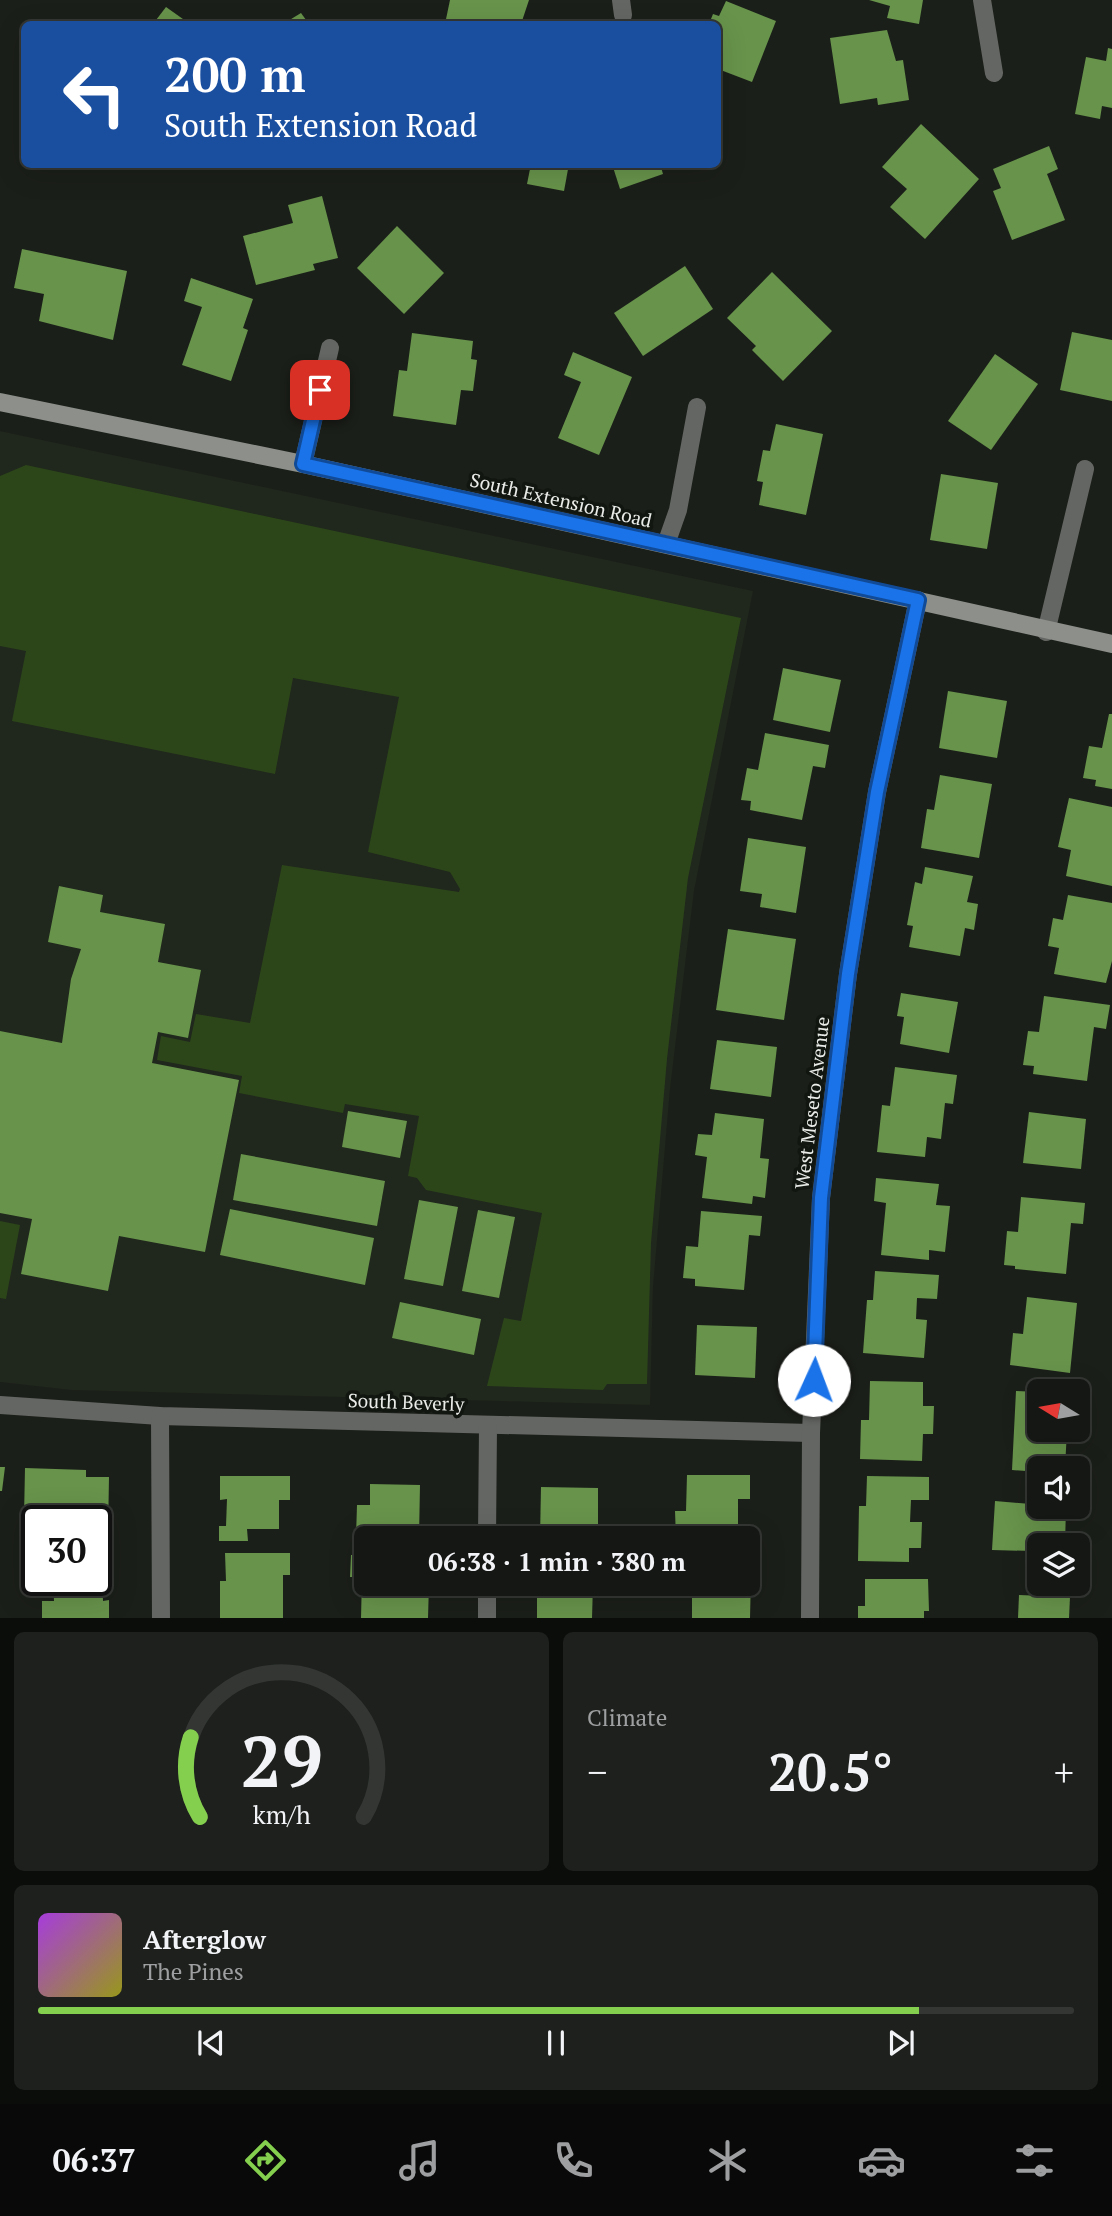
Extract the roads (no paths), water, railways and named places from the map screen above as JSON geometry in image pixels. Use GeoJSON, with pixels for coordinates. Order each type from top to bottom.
{"type":"FeatureCollection","features":[{"type":"Feature","properties":{"kind":"street"},"geometry":{"type":"LineString","coordinates":[[982,0],[994,73]]}},
{"type":"Feature","properties":{"kind":"street"},"geometry":{"type":"LineString","coordinates":[[303,464],[330,348]]}},
{"type":"Feature","properties":{"kind":"street","name":"South Extension Road"},"geometry":{"type":"LineString","coordinates":[[0,402],[303,464],[1112,645]]}},
{"type":"Feature","properties":{"kind":"street"},"geometry":{"type":"LineString","coordinates":[[666,544],[678,510],[697,407]]}},
{"type":"Feature","properties":{"kind":"street"},"geometry":{"type":"LineString","coordinates":[[1046,632],[1085,469]]}},
{"type":"Feature","properties":{"kind":"street","name":"West Meseto Avenue"},"geometry":{"type":"LineString","coordinates":[[810,1618],[811,1433],[821,1198],[848,974],[877,792],[918,600]]}},
{"type":"Feature","properties":{"kind":"street","name":"South Beverly"},"geometry":{"type":"LineString","coordinates":[[0,1405],[160,1416],[811,1433]]}},
{"type":"Feature","properties":{"kind":"street"},"geometry":{"type":"LineString","coordinates":[[160,1416],[161,1618]]}},
{"type":"Feature","properties":{"kind":"street"},"geometry":{"type":"LineString","coordinates":[[487,1526],[488,1426]]}},
{"type":"Feature","properties":{"kind":"street"},"geometry":{"type":"LineString","coordinates":[[487,1596],[487,1618]]}}]}
